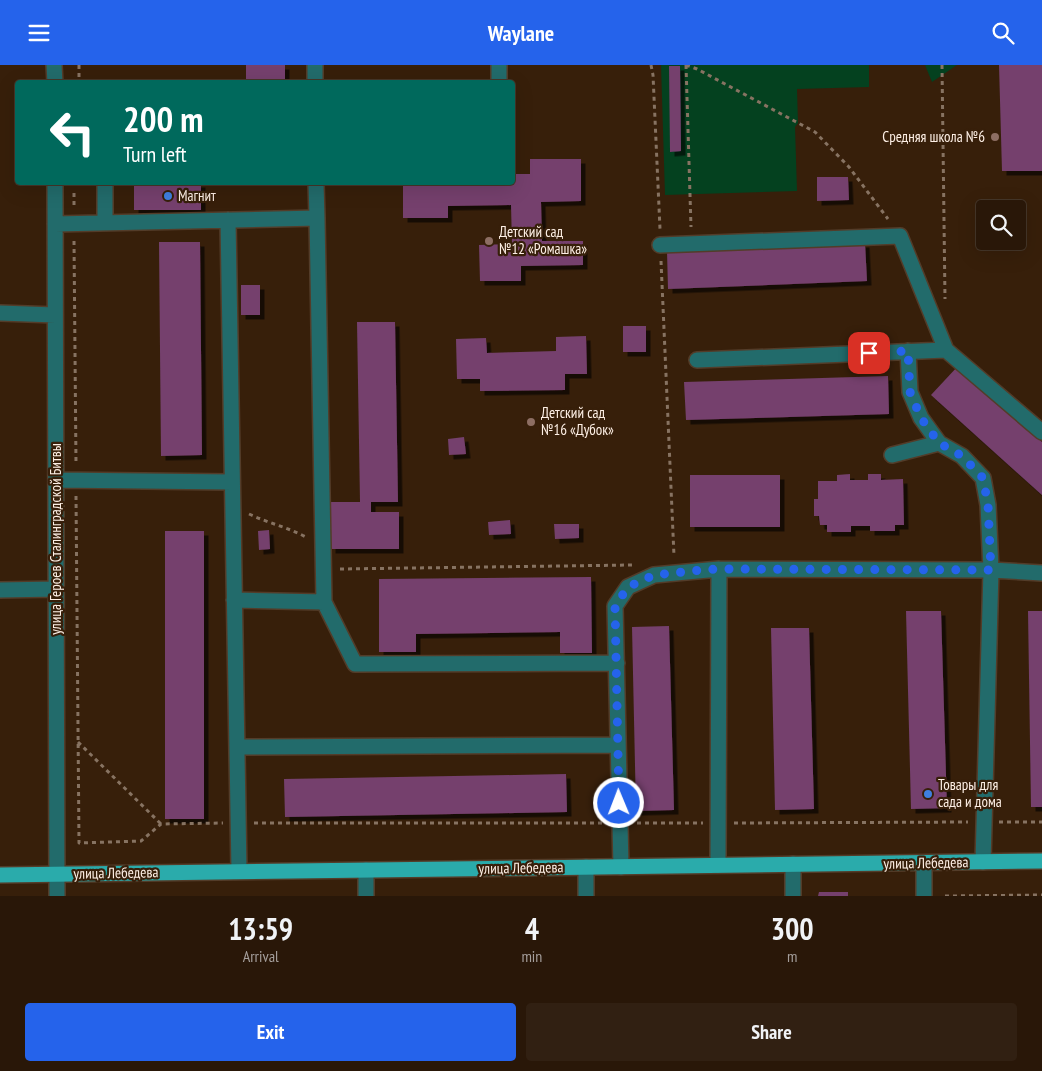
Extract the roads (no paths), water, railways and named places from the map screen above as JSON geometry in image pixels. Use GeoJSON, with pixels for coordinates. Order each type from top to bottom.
{"type":"FeatureCollection","features":[{"type":"Feature","properties":{"kind":"main road","name":"улица Лебедева"},"geometry":{"type":"LineString","coordinates":[[0,875],[1042,861]]}},
{"type":"Feature","properties":{"kind":"street"},"geometry":{"type":"LineString","coordinates":[[54,65],[54,80]]}},
{"type":"Feature","properties":{"kind":"street"},"geometry":{"type":"LineString","coordinates":[[315,65],[315,80]]}},
{"type":"Feature","properties":{"kind":"street"},"geometry":{"type":"LineString","coordinates":[[498,65],[499,80]]}},
{"type":"Feature","properties":{"kind":"street","name":"улица Героев Сталинградской Битвы"},"geometry":{"type":"LineString","coordinates":[[55,185],[57,896]]}},
{"type":"Feature","properties":{"kind":"street"},"geometry":{"type":"LineString","coordinates":[[105,185],[105,223]]}},
{"type":"Feature","properties":{"kind":"street"},"geometry":{"type":"LineString","coordinates":[[316,185],[324,602],[355,664],[617,663]]}},
{"type":"Feature","properties":{"kind":"street"},"geometry":{"type":"LineString","coordinates":[[55,224],[316,218]]}},
{"type":"Feature","properties":{"kind":"street"},"geometry":{"type":"LineString","coordinates":[[228,220],[239,871]]}},
{"type":"Feature","properties":{"kind":"street"},"geometry":{"type":"LineString","coordinates":[[660,245],[900,236],[946,350],[1042,432]]}},
{"type":"Feature","properties":{"kind":"street"},"geometry":{"type":"LineString","coordinates":[[0,313],[55,315]]}},
{"type":"Feature","properties":{"kind":"street"},"geometry":{"type":"LineString","coordinates":[[697,360],[946,350]]}},
{"type":"Feature","properties":{"kind":"street"},"geometry":{"type":"LineString","coordinates":[[908,351],[910,392],[921,418],[939,443],[962,456],[983,478],[988,505],[991,570],[983,862]]}},
{"type":"Feature","properties":{"kind":"street"},"geometry":{"type":"LineString","coordinates":[[892,455],[939,443]]}},
{"type":"Feature","properties":{"kind":"street"},"geometry":{"type":"LineString","coordinates":[[56,480],[232,482]]}},
{"type":"Feature","properties":{"kind":"street"},"geometry":{"type":"LineString","coordinates":[[718,865],[719,569]]}},
{"type":"Feature","properties":{"kind":"street"},"geometry":{"type":"LineString","coordinates":[[621,867],[615,606],[628,587],[654,575],[719,569],[991,570],[1042,573]]}},
{"type":"Feature","properties":{"kind":"street"},"geometry":{"type":"LineString","coordinates":[[0,590],[56,589]]}},
{"type":"Feature","properties":{"kind":"street"},"geometry":{"type":"LineString","coordinates":[[234,600],[324,602]]}},
{"type":"Feature","properties":{"kind":"street"},"geometry":{"type":"LineString","coordinates":[[237,747],[618,745]]}},
{"type":"Feature","properties":{"kind":"street"},"geometry":{"type":"LineString","coordinates":[[924,863],[924,896]]}},
{"type":"Feature","properties":{"kind":"street"},"geometry":{"type":"LineString","coordinates":[[793,864],[793,896]]}},
{"type":"Feature","properties":{"kind":"street"},"geometry":{"type":"LineString","coordinates":[[586,867],[586,896]]}},
{"type":"Feature","properties":{"kind":"street"},"geometry":{"type":"LineString","coordinates":[[366,870],[366,896]]}},
{"type":"Feature","properties":{"kind":"place","name":"Средняя школа №6"},"geometry":{"type":"Point","coordinates":[995,137]}},
{"type":"Feature","properties":{"kind":"place","name":"Магнит"},"geometry":{"type":"Point","coordinates":[168,196]}},
{"type":"Feature","properties":{"kind":"place","name":"Детский сад №12 «Ромашка»"},"geometry":{"type":"Point","coordinates":[489,241]}},
{"type":"Feature","properties":{"kind":"place","name":"Детский сад №16 «Дубок»"},"geometry":{"type":"Point","coordinates":[531,422]}},
{"type":"Feature","properties":{"kind":"place","name":"Товары для сада и дома"},"geometry":{"type":"Point","coordinates":[928,794]}}]}
